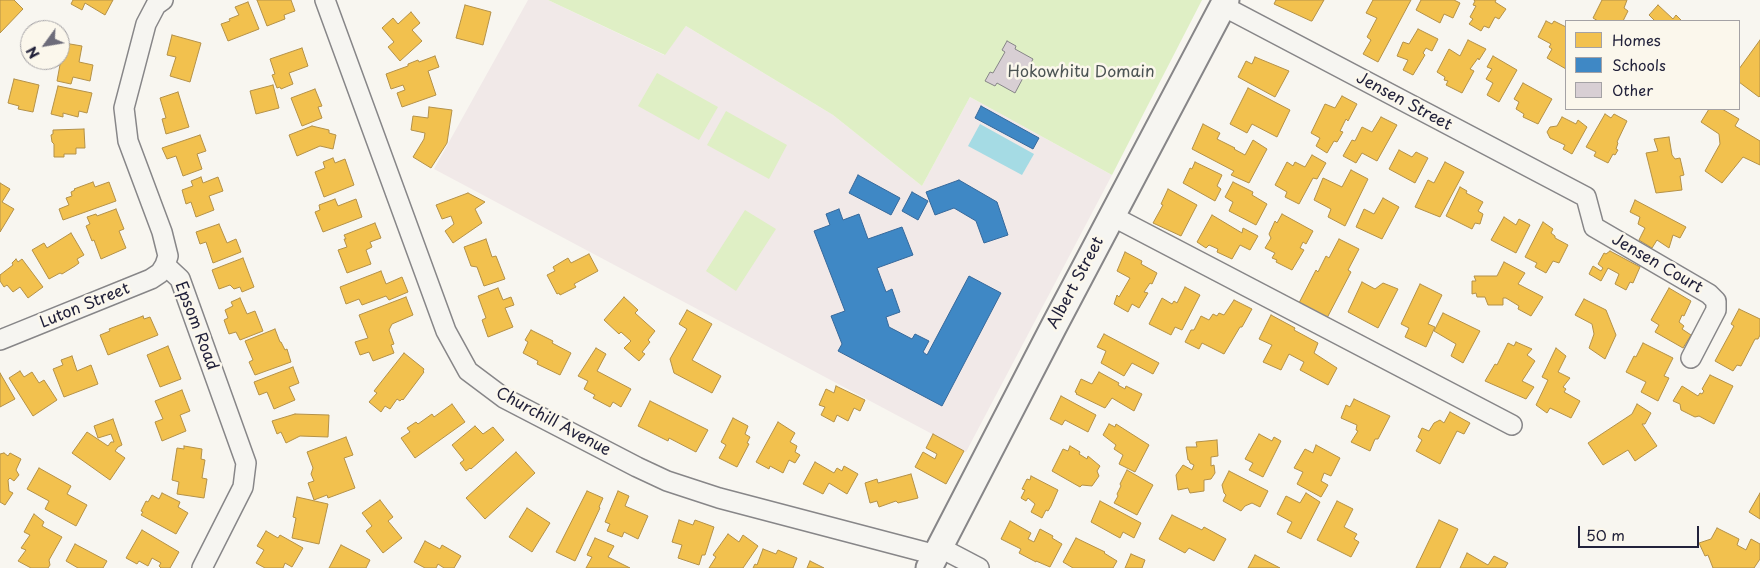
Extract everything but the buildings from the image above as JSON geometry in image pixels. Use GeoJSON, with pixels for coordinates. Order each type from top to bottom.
{"type":"FeatureCollection","features":[{"type":"Feature","properties":{"kind":"main road","name":"Albert Street"},"geometry":{"type":"LineString","coordinates":[[935,557],[1224,3]]}},
{"type":"Feature","properties":{"kind":"street","name":"Epsom Road"},"geometry":{"type":"LineString","coordinates":[[163,0],[156,5],[146,24],[124,108],[128,141],[162,232],[168,256],[165,265],[180,279],[246,463],[244,487],[202,568]]}},
{"type":"Feature","properties":{"kind":"street","name":"Churchill Avenue"},"geometry":{"type":"LineString","coordinates":[[325,0],[446,331],[468,372],[504,398],[667,481],[720,498],[979,568]]}},
{"type":"Feature","properties":{"kind":"street","name":"Jensen Street"},"geometry":{"type":"LineString","coordinates":[[1224,3],[1586,197]]}},
{"type":"Feature","properties":{"kind":"street","name":"Jensen Court"},"geometry":{"type":"LineString","coordinates":[[1586,197],[1594,227],[1709,294],[1716,302],[1716,310],[1691,358]]}},
{"type":"Feature","properties":{"kind":"street"},"geometry":{"type":"LineString","coordinates":[[1112,216],[1512,425]]}},
{"type":"Feature","properties":{"kind":"street","name":"Luton Street"},"geometry":{"type":"LineString","coordinates":[[0,340],[151,279],[160,273],[165,265]]}},
{"type":"Feature","properties":{"kind":"shaded area"},"geometry":{"type":"Polygon","coordinates":[[[528,0],[548,0],[664,55],[686,26],[833,115],[922,186],[970,97],[1112,175],[966,452],[434,169],[528,0]]]}},
{"type":"Feature","properties":{"kind":"green space","name":"Hokowhitu Domain"},"geometry":{"type":"Polygon","coordinates":[[[548,0],[1202,0],[1112,175],[970,97],[922,186],[833,115],[686,26],[665,55],[548,0]]]}},
{"type":"Feature","properties":{"kind":"green space"},"geometry":{"type":"Polygon","coordinates":[[[657,73],[718,107],[699,140],[638,106],[657,73]]]}},
{"type":"Feature","properties":{"kind":"green space"},"geometry":{"type":"Polygon","coordinates":[[[726,111],[787,145],[769,179],[707,145],[726,111]]]}},
{"type":"Feature","properties":{"kind":"green space"},"geometry":{"type":"Polygon","coordinates":[[[745,210],[776,229],[736,291],[706,271],[745,210]]]}},
{"type":"Feature","properties":{"kind":"water"},"geometry":{"type":"Polygon","coordinates":[[[980,124],[1034,154],[1022,175],[968,146],[980,124]]]}}]}
